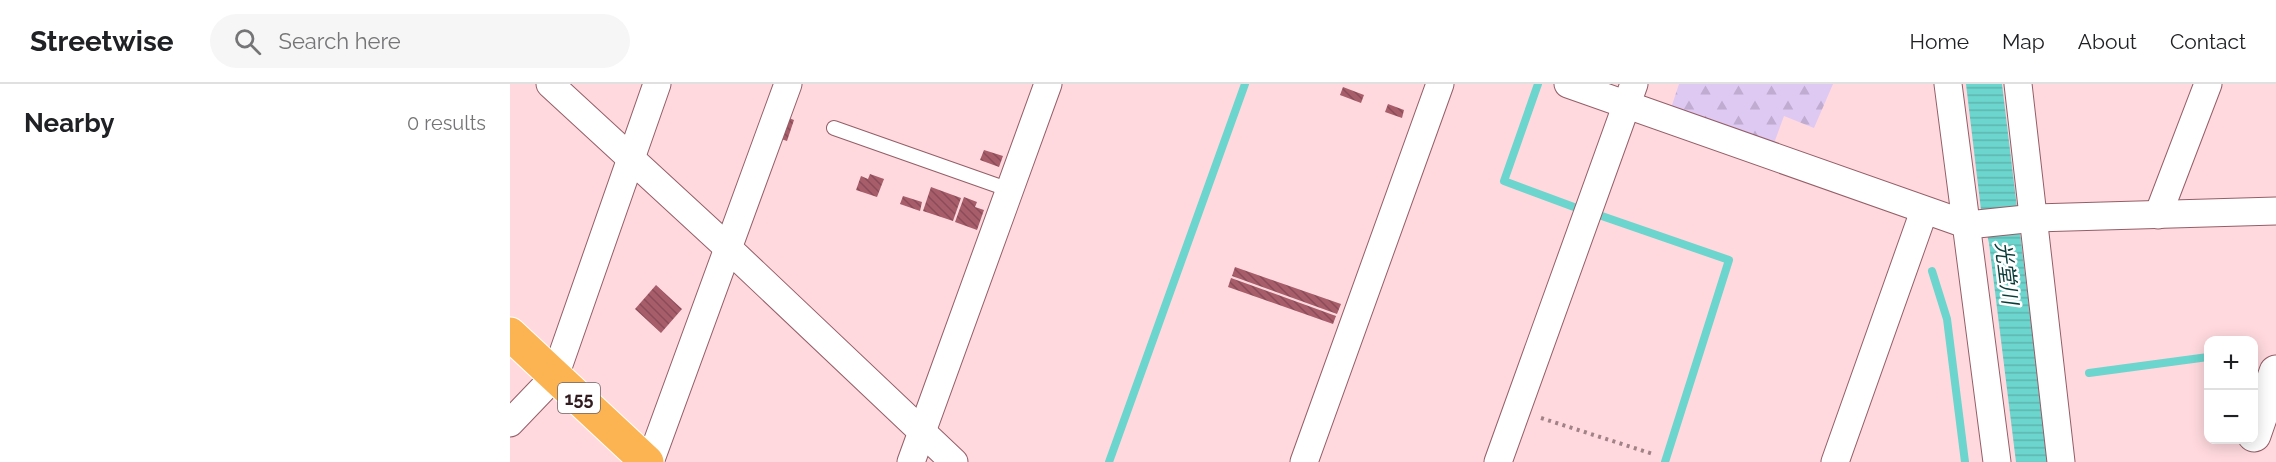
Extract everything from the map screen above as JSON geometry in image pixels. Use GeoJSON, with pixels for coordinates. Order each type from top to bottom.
{"type":"FeatureCollection","features":[{"type":"Feature","properties":{"kind":"highway","name":"155"},"geometry":{"type":"LineString","coordinates":[[510,334],[648,462]]}},
{"type":"Feature","properties":{"kind":"main road"},"geometry":{"type":"LineString","coordinates":[[2258,421],[2276,372]]}},
{"type":"Feature","properties":{"kind":"main road"},"geometry":{"type":"LineString","coordinates":[[2244,462],[2251,444]]}},
{"type":"Feature","properties":{"kind":"street"},"geometry":{"type":"LineString","coordinates":[[550,84],[728,248],[954,462]]}},
{"type":"Feature","properties":{"kind":"street"},"geometry":{"type":"LineString","coordinates":[[510,423],[555,376],[657,84]]}},
{"type":"Feature","properties":{"kind":"street"},"geometry":{"type":"LineString","coordinates":[[648,462],[788,84]]}},
{"type":"Feature","properties":{"kind":"street"},"geometry":{"type":"LineString","coordinates":[[912,462],[1048,84]]}},
{"type":"Feature","properties":{"kind":"street"},"geometry":{"type":"LineString","coordinates":[[1304,462],[1440,84]]}},
{"type":"Feature","properties":{"kind":"street"},"geometry":{"type":"LineString","coordinates":[[1568,84],[1631,94],[1924,211],[1972,225],[2030,219],[2276,211]]}},
{"type":"Feature","properties":{"kind":"street"},"geometry":{"type":"LineString","coordinates":[[1948,84],[1972,225],[1997,462]]}},
{"type":"Feature","properties":{"kind":"street"},"geometry":{"type":"LineString","coordinates":[[2018,84],[2030,219],[2061,462]]}},
{"type":"Feature","properties":{"kind":"street"},"geometry":{"type":"LineString","coordinates":[[2158,215],[2208,84]]}},
{"type":"Feature","properties":{"kind":"street"},"geometry":{"type":"LineString","coordinates":[[1498,462],[1631,94]]}},
{"type":"Feature","properties":{"kind":"street"},"geometry":{"type":"LineString","coordinates":[[1835,462],[1924,211]]}},
{"type":"Feature","properties":{"kind":"lane"},"geometry":{"type":"LineString","coordinates":[[834,128],[1010,190]]}},
{"type":"Feature","properties":{"kind":"path"},"geometry":{"type":"LineString","coordinates":[[1517,410],[1653,454]]}},
{"type":"Feature","properties":{"kind":"green space"},"geometry":{"type":"Polygon","coordinates":[[[1679,84],[1833,84],[1814,128],[1784,116],[1773,146],[1671,108],[1679,84]]]}},
{"type":"Feature","properties":{"kind":"water","name":"光堂川"},"geometry":{"type":"Polygon","coordinates":[[[1966,84],[2002,84],[2048,462],[2016,462],[1989,243],[1981,210],[1966,84]]]}},
{"type":"Feature","properties":{"kind":"building"},"geometry":{"type":"Polygon","coordinates":[[[1343,87],[1364,95],[1361,103],[1340,95],[1343,87]]]}},
{"type":"Feature","properties":{"kind":"building"},"geometry":{"type":"Polygon","coordinates":[[[1388,104],[1404,110],[1402,118],[1385,112],[1388,104]]]}},
{"type":"Feature","properties":{"kind":"building"},"geometry":{"type":"Polygon","coordinates":[[[789,118],[794,120],[787,141],[781,139],[789,118]]]}},
{"type":"Feature","properties":{"kind":"building"},"geometry":{"type":"Polygon","coordinates":[[[984,150],[1003,156],[999,167],[980,160],[984,150]]]}},
{"type":"Feature","properties":{"kind":"building"},"geometry":{"type":"Polygon","coordinates":[[[870,174],[884,179],[877,197],[856,190],[861,176],[868,179],[870,174]]]}},
{"type":"Feature","properties":{"kind":"building"},"geometry":{"type":"Polygon","coordinates":[[[931,187],[961,198],[953,221],[923,211],[931,187]]]}},
{"type":"Feature","properties":{"kind":"building"},"geometry":{"type":"Polygon","coordinates":[[[903,196],[922,202],[920,211],[900,204],[903,196]]]}},
{"type":"Feature","properties":{"kind":"building"},"geometry":{"type":"Polygon","coordinates":[[[964,197],[977,202],[975,207],[984,210],[977,230],[955,222],[964,197]]]}},
{"type":"Feature","properties":{"kind":"building"},"geometry":{"type":"Polygon","coordinates":[[[1235,267],[1341,304],[1337,314],[1232,276],[1235,267]]]}},
{"type":"Feature","properties":{"kind":"building"},"geometry":{"type":"Polygon","coordinates":[[[1231,278],[1336,316],[1333,324],[1228,287],[1231,278]]]}},
{"type":"Feature","properties":{"kind":"building"},"geometry":{"type":"Polygon","coordinates":[[[656,285],[682,309],[661,333],[635,309],[656,285]]]}},
{"type":"Feature","properties":{"kind":"waterway"},"geometry":{"type":"LineString","coordinates":[[1109,462],[1245,84]]}},
{"type":"Feature","properties":{"kind":"waterway"},"geometry":{"type":"LineString","coordinates":[[1538,84],[1504,181],[1582,210]]}},
{"type":"Feature","properties":{"kind":"waterway"},"geometry":{"type":"LineString","coordinates":[[1596,214],[1729,260],[1665,462]]}},
{"type":"Feature","properties":{"kind":"waterway"},"geometry":{"type":"LineString","coordinates":[[1932,271],[1947,319],[1965,462]]}},
{"type":"Feature","properties":{"kind":"waterway"},"geometry":{"type":"LineString","coordinates":[[2089,373],[2204,358]]}}]}
